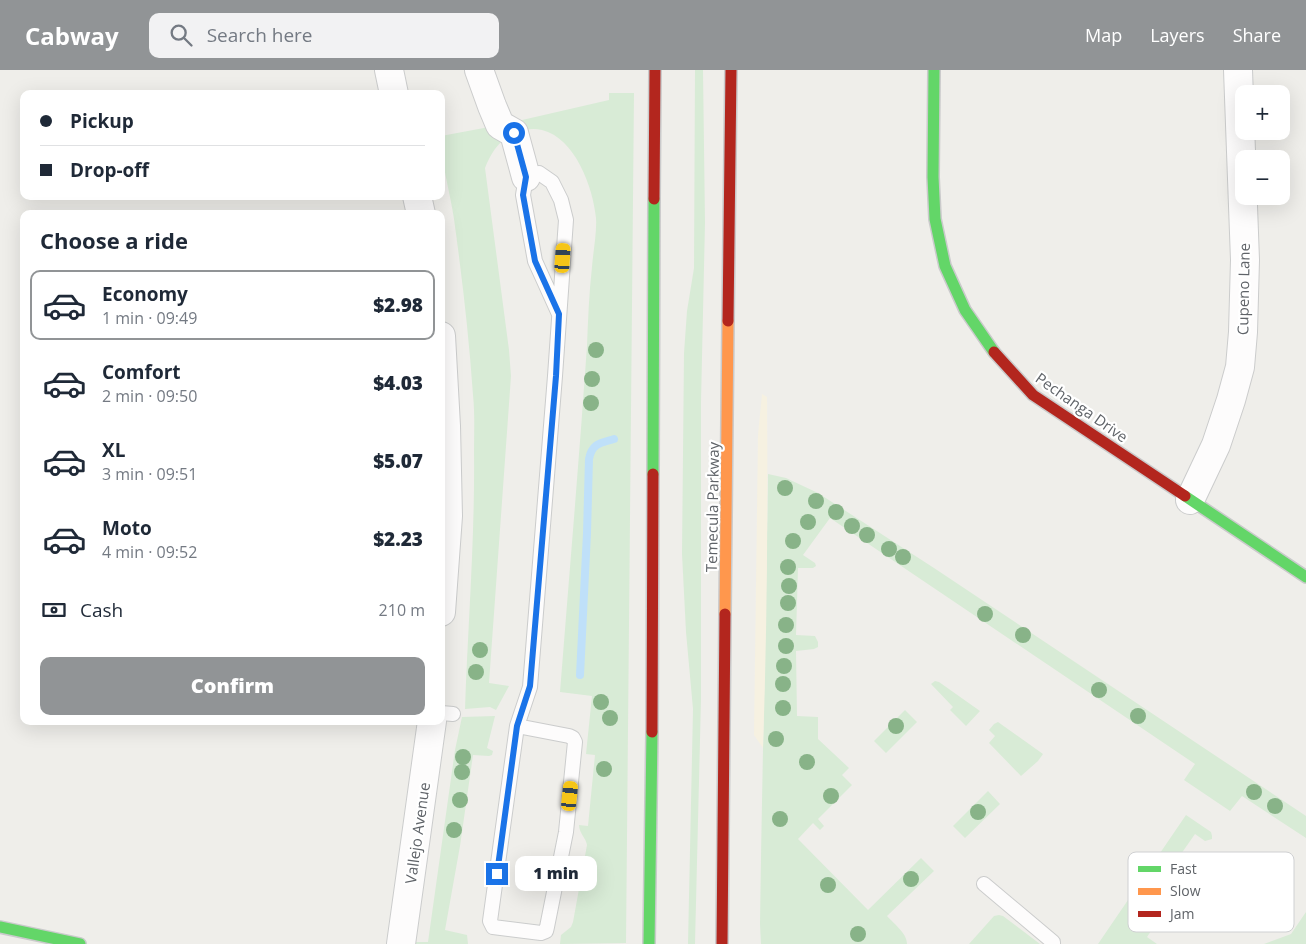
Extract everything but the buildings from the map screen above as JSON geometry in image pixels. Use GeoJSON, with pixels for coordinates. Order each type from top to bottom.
{"type":"FeatureCollection","features":[{"type":"Feature","properties":{"kind":"main road"},"geometry":{"type":"LineString","coordinates":[[649,944],[652,773],[655,70]]}},
{"type":"Feature","properties":{"kind":"main road","name":"Temecula Parkway"},"geometry":{"type":"LineString","coordinates":[[722,944],[731,70]]}},
{"type":"Feature","properties":{"kind":"main road","name":"Pechanga Drive"},"geometry":{"type":"LineString","coordinates":[[934,70],[933,177],[935,219],[945,266],[965,310],[996,356],[1033,395],[1306,578]]}},
{"type":"Feature","properties":{"kind":"main road"},"geometry":{"type":"LineString","coordinates":[[0,927],[80,944]]}},
{"type":"Feature","properties":{"kind":"street"},"geometry":{"type":"LineString","coordinates":[[389,70],[393,90]]}},
{"type":"Feature","properties":{"kind":"street"},"geometry":{"type":"LineString","coordinates":[[479,70],[500,125],[514,133],[526,177]]}},
{"type":"Feature","properties":{"kind":"street","name":"Cupeno Lane"},"geometry":{"type":"LineString","coordinates":[[1190,500],[1216,445],[1240,367],[1245,260],[1238,70]]}},
{"type":"Feature","properties":{"kind":"street"},"geometry":{"type":"LineString","coordinates":[[445,408],[448,516],[445,557]]}},
{"type":"Feature","properties":{"kind":"street","name":"Vallejo Avenue"},"geometry":{"type":"LineString","coordinates":[[401,944],[440,725]]}},
{"type":"Feature","properties":{"kind":"lane"},"geometry":{"type":"LineString","coordinates":[[517,726],[569,736],[575,742],[566,832],[547,927],[546,931],[541,933],[493,927],[490,921],[517,726],[530,686],[555,386],[566,220],[561,200],[552,182],[539,174],[526,177],[523,195],[535,261],[559,314]]}},
{"type":"Feature","properties":{"kind":"lane"},"geometry":{"type":"LineString","coordinates":[[984,884],[1053,942],[1053,944]]}},
{"type":"Feature","properties":{"kind":"green space"},"geometry":{"type":"Polygon","coordinates":[[[695,70],[703,70],[705,223],[701,402],[701,699],[695,944],[688,944],[693,709],[686,632],[682,554],[684,353],[687,311],[694,268],[695,70]]]}},
{"type":"Feature","properties":{"kind":"green space"},"geometry":{"type":"Polygon","coordinates":[[[609,93],[634,93],[626,943],[560,944],[561,935],[571,927],[573,922],[587,845],[579,825],[588,826],[595,755],[586,754],[592,696],[560,692],[596,218],[591,192],[580,165],[573,153],[554,135],[536,129],[519,131],[502,141],[490,156],[485,168],[511,376],[489,683],[509,686],[496,710],[490,707],[465,709],[474,484],[474,409],[454,219],[445,172],[445,135],[500,125],[609,100],[609,93]]]}},
{"type":"Feature","properties":{"kind":"green space"},"geometry":{"type":"Polygon","coordinates":[[[768,474],[786,478],[818,493],[1306,816],[1306,838],[1242,796],[1230,811],[1184,780],[1195,764],[830,518],[803,555],[815,563],[816,566],[813,568],[798,568],[796,635],[815,636],[818,647],[796,651],[797,716],[818,717],[818,739],[849,768],[842,775],[852,785],[818,819],[824,826],[820,830],[813,823],[798,839],[868,910],[921,858],[934,871],[887,916],[903,932],[907,944],[761,944],[768,474]]]}},
{"type":"Feature","properties":{"kind":"green space"},"geometry":{"type":"Polygon","coordinates":[[[935,681],[980,711],[966,726],[950,710],[953,707],[931,684],[935,681]]]}},
{"type":"Feature","properties":{"kind":"green space"},"geometry":{"type":"Polygon","coordinates":[[[905,710],[917,722],[886,753],[874,741],[905,710]]]}},
{"type":"Feature","properties":{"kind":"green space"},"geometry":{"type":"Polygon","coordinates":[[[495,716],[487,748],[493,751],[492,755],[473,755],[460,846],[445,930],[467,935],[468,944],[414,944],[414,942],[428,942],[455,750],[462,717],[495,716]]]}},
{"type":"Feature","properties":{"kind":"green space"},"geometry":{"type":"Polygon","coordinates":[[[998,722],[1043,754],[1021,776],[989,743],[995,736],[989,730],[998,722]]]}},
{"type":"Feature","properties":{"kind":"green space"},"geometry":{"type":"Polygon","coordinates":[[[988,791],[1000,804],[965,838],[953,826],[988,791]]]}},
{"type":"Feature","properties":{"kind":"green space"},"geometry":{"type":"Polygon","coordinates":[[[1186,815],[1211,832],[1212,839],[1205,841],[1195,834],[1182,852],[1161,852],[1186,815]]]}},
{"type":"Feature","properties":{"kind":"green space"},"geometry":{"type":"Polygon","coordinates":[[[1128,900],[1128,932],[1150,932],[1147,937],[1157,944],[1098,944],[1128,900]]]}},
{"type":"Feature","properties":{"kind":"green space"},"geometry":{"type":"Polygon","coordinates":[[[1306,912],[1306,944],[1264,944],[1291,934],[1306,912]]]}},
{"type":"Feature","properties":{"kind":"green space"},"geometry":{"type":"Polygon","coordinates":[[[999,915],[1040,944],[969,944],[994,916],[999,915]]]}},
{"type":"Feature","properties":{"kind":"sand"},"geometry":{"type":"Polygon","coordinates":[[[762,394],[767,397],[767,529],[763,748],[754,735],[758,435],[762,394]]]}},
{"type":"Feature","properties":{"kind":"waterway"},"geometry":{"type":"LineString","coordinates":[[580,675],[589,459],[595,447],[614,439]]}},
{"type":"Feature","properties":{"kind":"traffic: fast"},"geometry":{"type":"LineString","coordinates":[[934,70],[933,177],[935,219],[945,266],[965,310],[994,352]]}},
{"type":"Feature","properties":{"kind":"traffic: fast"},"geometry":{"type":"LineString","coordinates":[[653,474],[654,199]]}},
{"type":"Feature","properties":{"kind":"traffic: fast"},"geometry":{"type":"LineString","coordinates":[[1185,496],[1306,577]]}},
{"type":"Feature","properties":{"kind":"traffic: fast"},"geometry":{"type":"LineString","coordinates":[[649,944],[652,732]]}},
{"type":"Feature","properties":{"kind":"traffic: fast"},"geometry":{"type":"LineString","coordinates":[[0,927],[80,944]]}},
{"type":"Feature","properties":{"kind":"traffic: slow"},"geometry":{"type":"LineString","coordinates":[[725,614],[728,321]]}},
{"type":"Feature","properties":{"kind":"traffic: jam"},"geometry":{"type":"LineString","coordinates":[[654,199],[655,70]]}},
{"type":"Feature","properties":{"kind":"traffic: jam"},"geometry":{"type":"LineString","coordinates":[[728,321],[731,70]]}},
{"type":"Feature","properties":{"kind":"traffic: jam"},"geometry":{"type":"LineString","coordinates":[[994,352],[1033,395],[1185,496]]}},
{"type":"Feature","properties":{"kind":"traffic: jam"},"geometry":{"type":"LineString","coordinates":[[652,732],[653,474]]}},
{"type":"Feature","properties":{"kind":"traffic: jam"},"geometry":{"type":"LineString","coordinates":[[722,944],[725,614]]}},
{"type":"Feature","properties":{"kind":"route"},"geometry":{"type":"LineString","coordinates":[[497,874],[517,726],[530,686],[556,376],[559,314],[535,261],[523,195],[526,177],[514,133]]}}]}
